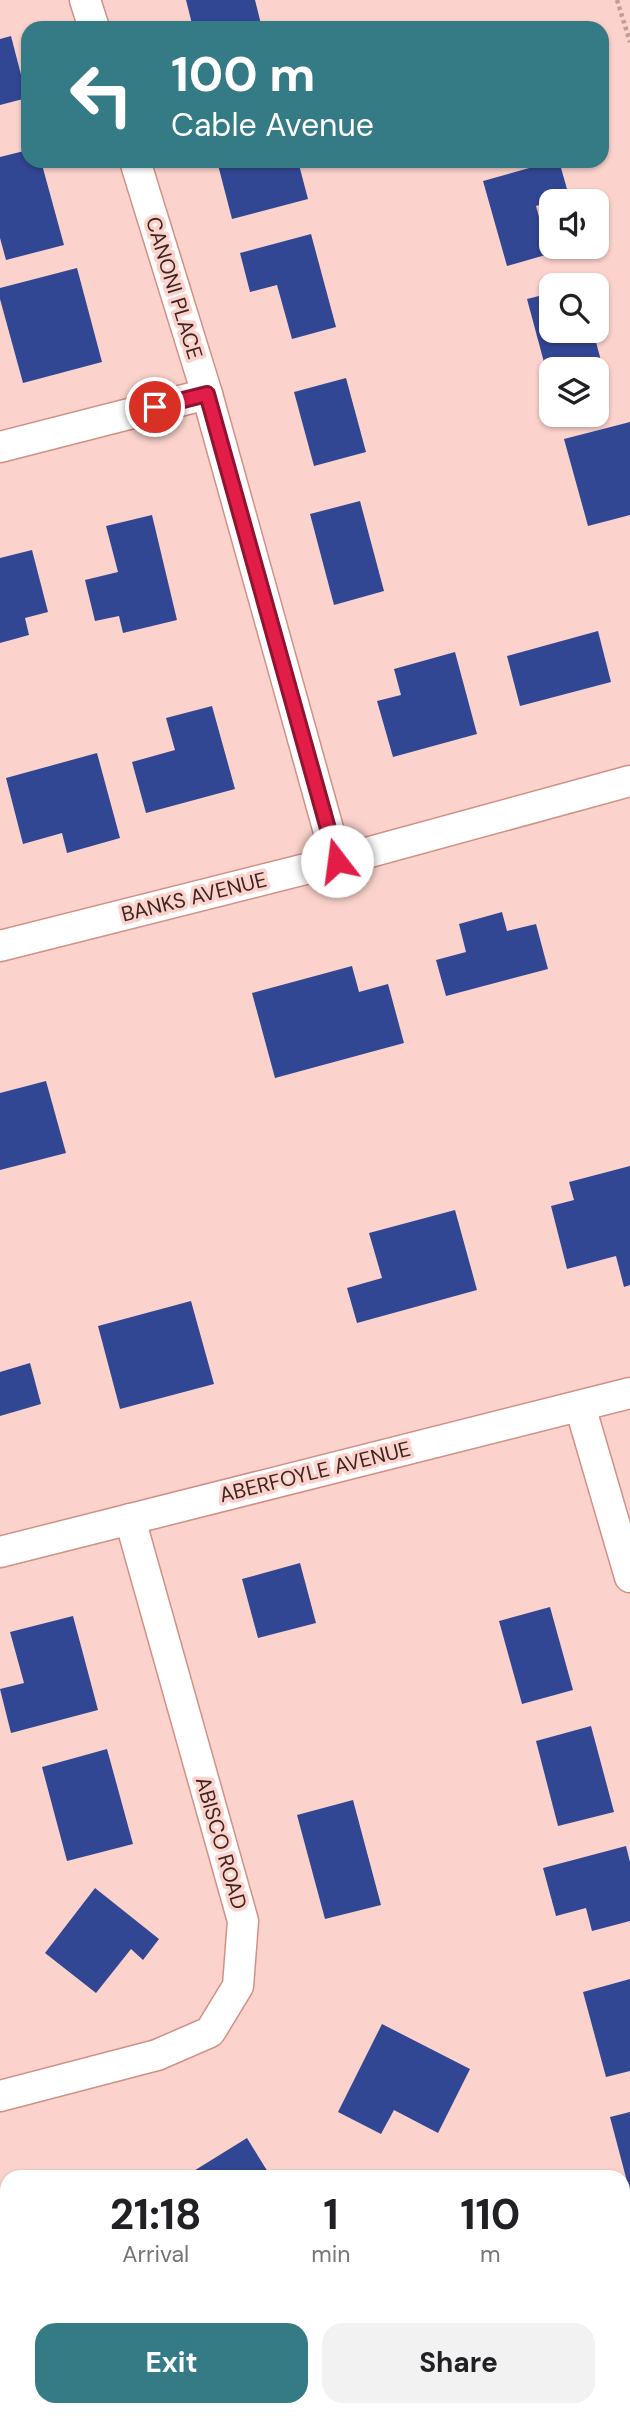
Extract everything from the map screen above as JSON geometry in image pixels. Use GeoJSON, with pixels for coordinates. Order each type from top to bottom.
{"type":"FeatureCollection","features":[{"type":"Feature","properties":{"kind":"street"},"geometry":{"type":"LineString","coordinates":[[85,0],[92,21]]}},
{"type":"Feature","properties":{"kind":"street","name":"CANONI PLACE"},"geometry":{"type":"LineString","coordinates":[[137,168],[207,394],[337,861]]}},
{"type":"Feature","properties":{"kind":"street"},"geometry":{"type":"LineString","coordinates":[[0,447],[207,394]]}},
{"type":"Feature","properties":{"kind":"street","name":"BANKS AVENUE"},"geometry":{"type":"LineString","coordinates":[[0,946],[337,861],[630,781]]}},
{"type":"Feature","properties":{"kind":"street","name":"ABERFOYLE AVENUE"},"geometry":{"type":"LineString","coordinates":[[0,1552],[630,1393]]}},
{"type":"Feature","properties":{"kind":"street"},"geometry":{"type":"LineString","coordinates":[[580,1406],[630,1577]]}},
{"type":"Feature","properties":{"kind":"street","name":"ABISCO ROAD"},"geometry":{"type":"LineString","coordinates":[[0,2096],[157,2056],[209,2032],[238,1986],[243,1921],[130,1519]]}},
{"type":"Feature","properties":{"kind":"path"},"geometry":{"type":"LineString","coordinates":[[617,0],[630,42]]}},
{"type":"Feature","properties":{"kind":"building"},"geometry":{"type":"Polygon","coordinates":[[[186,0],[255,0],[260,21],[191,21],[186,0]]]}},
{"type":"Feature","properties":{"kind":"building"},"geometry":{"type":"Polygon","coordinates":[[[11,36],[21,75],[21,100],[0,105],[0,39],[11,36]]]}},
{"type":"Feature","properties":{"kind":"building"},"geometry":{"type":"Polygon","coordinates":[[[21,152],[21,168],[43,168],[64,245],[6,260],[0,238],[0,157],[21,152]]]}},
{"type":"Feature","properties":{"kind":"building"},"geometry":{"type":"Polygon","coordinates":[[[219,168],[300,168],[308,199],[232,219],[219,168]]]}},
{"type":"Feature","properties":{"kind":"building"},"geometry":{"type":"Polygon","coordinates":[[[529,168],[561,168],[567,189],[539,189],[539,205],[536,206],[539,217],[539,257],[507,266],[483,181],[529,168]]]}},
{"type":"Feature","properties":{"kind":"building"},"geometry":{"type":"Polygon","coordinates":[[[311,234],[336,327],[292,339],[277,285],[250,292],[240,253],[311,234]]]}},
{"type":"Feature","properties":{"kind":"building"},"geometry":{"type":"Polygon","coordinates":[[[77,268],[102,362],[23,383],[0,299],[0,288],[77,268]]]}},
{"type":"Feature","properties":{"kind":"building"},"geometry":{"type":"Polygon","coordinates":[[[539,296],[539,343],[596,343],[600,357],[543,357],[527,299],[539,296]]]}},
{"type":"Feature","properties":{"kind":"building"},"geometry":{"type":"Polygon","coordinates":[[[346,378],[366,452],[314,466],[294,392],[346,378]]]}},
{"type":"Feature","properties":{"kind":"building"},"geometry":{"type":"Polygon","coordinates":[[[630,422],[630,515],[588,526],[564,439],[630,422]]]}},
{"type":"Feature","properties":{"kind":"building"},"geometry":{"type":"Polygon","coordinates":[[[360,501],[384,591],[334,605],[310,514],[360,501]]]}},
{"type":"Feature","properties":{"kind":"building"},"geometry":{"type":"Polygon","coordinates":[[[152,515],[177,620],[123,633],[119,616],[95,621],[85,580],[118,572],[106,526],[152,515]]]}},
{"type":"Feature","properties":{"kind":"building"},"geometry":{"type":"Polygon","coordinates":[[[32,550],[48,612],[25,618],[29,635],[0,643],[0,558],[32,550]]]}},
{"type":"Feature","properties":{"kind":"building"},"geometry":{"type":"Polygon","coordinates":[[[598,631],[611,682],[520,706],[507,656],[598,631]]]}},
{"type":"Feature","properties":{"kind":"building"},"geometry":{"type":"Polygon","coordinates":[[[455,652],[477,734],[393,757],[377,701],[401,695],[394,669],[455,652]]]}},
{"type":"Feature","properties":{"kind":"building"},"geometry":{"type":"Polygon","coordinates":[[[212,706],[235,789],[146,813],[132,762],[175,750],[166,718],[212,706]]]}},
{"type":"Feature","properties":{"kind":"building"},"geometry":{"type":"Polygon","coordinates":[[[97,753],[120,838],[67,853],[62,833],[23,844],[6,778],[97,753]]]}},
{"type":"Feature","properties":{"kind":"building"},"geometry":{"type":"Polygon","coordinates":[[[502,912],[507,931],[536,924],[548,969],[446,996],[436,960],[466,952],[459,924],[502,912]]]}},
{"type":"Feature","properties":{"kind":"building"},"geometry":{"type":"Polygon","coordinates":[[[352,966],[359,992],[388,984],[404,1043],[275,1078],[252,993],[352,966]]]}},
{"type":"Feature","properties":{"kind":"building"},"geometry":{"type":"Polygon","coordinates":[[[46,1081],[66,1153],[0,1170],[0,1093],[46,1081]]]}},
{"type":"Feature","properties":{"kind":"building"},"geometry":{"type":"Polygon","coordinates":[[[630,1166],[630,1285],[624,1287],[616,1256],[567,1269],[551,1206],[574,1200],[569,1182],[630,1166]]]}},
{"type":"Feature","properties":{"kind":"building"},"geometry":{"type":"Polygon","coordinates":[[[455,1210],[477,1290],[357,1323],[347,1288],[382,1278],[369,1233],[455,1210]]]}},
{"type":"Feature","properties":{"kind":"building"},"geometry":{"type":"Polygon","coordinates":[[[191,1301],[214,1384],[120,1409],[98,1326],[191,1301]]]}},
{"type":"Feature","properties":{"kind":"building"},"geometry":{"type":"Polygon","coordinates":[[[30,1363],[41,1404],[0,1416],[0,1372],[30,1363]]]}},
{"type":"Feature","properties":{"kind":"building"},"geometry":{"type":"Polygon","coordinates":[[[300,1563],[316,1623],[258,1638],[242,1579],[300,1563]]]}},
{"type":"Feature","properties":{"kind":"building"},"geometry":{"type":"Polygon","coordinates":[[[550,1607],[573,1690],[522,1704],[499,1621],[550,1607]]]}},
{"type":"Feature","properties":{"kind":"building"},"geometry":{"type":"Polygon","coordinates":[[[73,1616],[98,1710],[11,1733],[0,1689],[24,1683],[10,1632],[73,1616]]]}},
{"type":"Feature","properties":{"kind":"building"},"geometry":{"type":"Polygon","coordinates":[[[591,1726],[614,1812],[558,1826],[536,1741],[591,1726]]]}},
{"type":"Feature","properties":{"kind":"building"},"geometry":{"type":"Polygon","coordinates":[[[107,1749],[133,1844],[67,1861],[42,1767],[107,1749]]]}},
{"type":"Feature","properties":{"kind":"building"},"geometry":{"type":"Polygon","coordinates":[[[353,1800],[381,1905],[325,1919],[297,1815],[353,1800]]]}},
{"type":"Feature","properties":{"kind":"building"},"geometry":{"type":"Polygon","coordinates":[[[626,1846],[630,1862],[630,1921],[592,1931],[586,1908],[556,1916],[543,1868],[626,1846]]]}},
{"type":"Feature","properties":{"kind":"building"},"geometry":{"type":"Polygon","coordinates":[[[95,1888],[159,1939],[143,1960],[131,1949],[96,1993],[45,1953],[95,1888]]]}},
{"type":"Feature","properties":{"kind":"building"},"geometry":{"type":"Polygon","coordinates":[[[630,1979],[630,2071],[606,2077],[583,1992],[630,1979]]]}},
{"type":"Feature","properties":{"kind":"building"},"geometry":{"type":"Polygon","coordinates":[[[382,2024],[470,2069],[438,2133],[394,2110],[381,2134],[338,2112],[382,2024]]]}},
{"type":"Feature","properties":{"kind":"building"},"geometry":{"type":"Polygon","coordinates":[[[630,2112],[630,2170],[624,2170],[610,2117],[630,2112]]]}},
{"type":"Feature","properties":{"kind":"building"},"geometry":{"type":"Polygon","coordinates":[[[247,2138],[267,2170],[195,2170],[247,2138]]]}},
{"type":"Feature","properties":{"kind":"route"},"geometry":{"type":"LineString","coordinates":[[155,407],[207,394],[337,861]]}}]}
